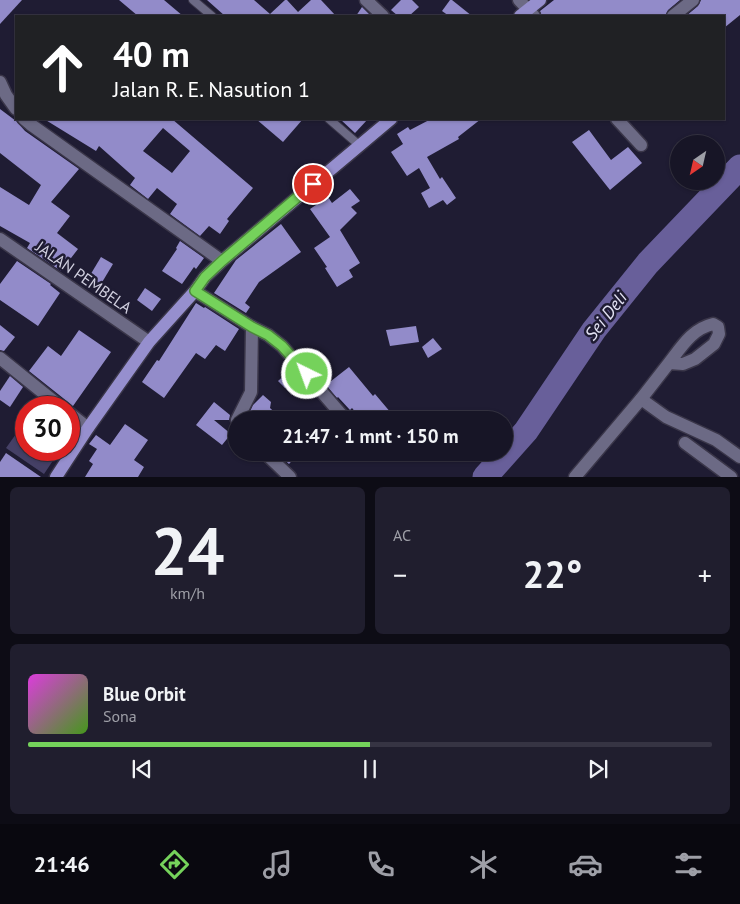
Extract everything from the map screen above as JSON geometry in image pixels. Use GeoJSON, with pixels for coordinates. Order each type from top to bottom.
{"type":"FeatureCollection","features":[{"type":"Feature","properties":{"kind":"main road"},"geometry":{"type":"LineString","coordinates":[[528,14],[540,0]]}},
{"type":"Feature","properties":{"kind":"main road"},"geometry":{"type":"LineString","coordinates":[[56,476],[149,342],[195,291],[205,277],[390,120]]}},
{"type":"Feature","properties":{"kind":"street"},"geometry":{"type":"LineString","coordinates":[[366,0],[382,15]]}},
{"type":"Feature","properties":{"kind":"street"},"geometry":{"type":"LineString","coordinates":[[519,0],[528,14]]}},
{"type":"Feature","properties":{"kind":"street"},"geometry":{"type":"LineString","coordinates":[[674,15],[693,0]]}},
{"type":"Feature","properties":{"kind":"street"},"geometry":{"type":"LineString","coordinates":[[0,82],[15,108]]}},
{"type":"Feature","properties":{"kind":"street"},"geometry":{"type":"LineString","coordinates":[[25,120],[222,261]]}},
{"type":"Feature","properties":{"kind":"street"},"geometry":{"type":"LineString","coordinates":[[618,120],[641,145]]}},
{"type":"Feature","properties":{"kind":"street","name":"JALAN PEMBELA"},"geometry":{"type":"LineString","coordinates":[[0,239],[149,342]]}},
{"type":"Feature","properties":{"kind":"street"},"geometry":{"type":"LineString","coordinates":[[195,291],[268,335],[282,346],[338,411]]}},
{"type":"Feature","properties":{"kind":"street"},"geometry":{"type":"LineString","coordinates":[[242,411],[251,392],[252,327]]}},
{"type":"Feature","properties":{"kind":"street"},"geometry":{"type":"LineString","coordinates":[[0,358],[47,396]]}},
{"type":"Feature","properties":{"kind":"street"},"geometry":{"type":"LineString","coordinates":[[575,476],[669,363]]}},
{"type":"Feature","properties":{"kind":"street"},"geometry":{"type":"LineString","coordinates":[[641,399],[666,417],[716,440],[740,457]]}},
{"type":"Feature","properties":{"kind":"street"},"geometry":{"type":"LineString","coordinates":[[80,422],[88,428]]}},
{"type":"Feature","properties":{"kind":"street"},"geometry":{"type":"LineString","coordinates":[[685,443],[731,476]]}},
{"type":"Feature","properties":{"kind":"street"},"geometry":{"type":"LineString","coordinates":[[717,466],[729,449]]}},
{"type":"Feature","properties":{"kind":"street"},"geometry":{"type":"LineString","coordinates":[[274,461],[290,476]]}},
{"type":"Feature","properties":{"kind":"lane"},"geometry":{"type":"LineString","coordinates":[[193,0],[211,15]]}},
{"type":"Feature","properties":{"kind":"lane"},"geometry":{"type":"LineString","coordinates":[[330,120],[359,145]]}},
{"type":"Feature","properties":{"kind":"shaded area"},"geometry":{"type":"Polygon","coordinates":[[[15,435],[15,454],[6,448],[15,435]]]}},
{"type":"Feature","properties":{"kind":"shaded area"},"geometry":{"type":"Polygon","coordinates":[[[25,461],[53,461],[44,474],[25,461]]]}},
{"type":"Feature","properties":{"kind":"building"},"geometry":{"type":"Polygon","coordinates":[[[0,0],[22,0],[0,24],[0,0]]]}},
{"type":"Feature","properties":{"kind":"building"},"geometry":{"type":"Polygon","coordinates":[[[119,0],[164,0],[182,15],[137,15],[119,0]]]}},
{"type":"Feature","properties":{"kind":"building"},"geometry":{"type":"Polygon","coordinates":[[[207,0],[254,0],[270,14],[285,0],[298,12],[311,0],[321,0],[335,15],[224,15],[207,0]]]}},
{"type":"Feature","properties":{"kind":"building"},"geometry":{"type":"Polygon","coordinates":[[[401,0],[412,0],[419,7],[410,15],[397,15],[391,10],[401,0]]]}},
{"type":"Feature","properties":{"kind":"building"},"geometry":{"type":"Polygon","coordinates":[[[452,0],[471,15],[448,15],[442,11],[452,0]]]}},
{"type":"Feature","properties":{"kind":"building"},"geometry":{"type":"Polygon","coordinates":[[[554,0],[680,0],[668,10],[666,15],[542,15],[540,11],[554,0]]]}},
{"type":"Feature","properties":{"kind":"building"},"geometry":{"type":"Polygon","coordinates":[[[701,0],[740,0],[740,15],[725,27],[725,15],[687,15],[698,6],[701,0]]]}},
{"type":"Feature","properties":{"kind":"building"},"geometry":{"type":"Polygon","coordinates":[[[362,7],[370,15],[357,15],[362,7]]]}},
{"type":"Feature","properties":{"kind":"building"},"geometry":{"type":"Polygon","coordinates":[[[0,109],[16,121],[25,131],[79,169],[51,202],[70,216],[57,233],[78,249],[61,271],[27,248],[30,243],[0,226],[0,187],[29,205],[41,185],[0,153],[0,109]]]}},
{"type":"Feature","properties":{"kind":"building"},"geometry":{"type":"Polygon","coordinates":[[[46,120],[173,120],[253,188],[227,219],[229,221],[220,234],[209,226],[200,236],[170,214],[177,204],[157,188],[148,199],[130,185],[135,178],[99,146],[96,151],[46,120]],[[163,128],[143,151],[172,173],[190,151],[163,128]]]}},
{"type":"Feature","properties":{"kind":"building"},"geometry":{"type":"Polygon","coordinates":[[[257,120],[302,120],[283,142],[257,120]]]}},
{"type":"Feature","properties":{"kind":"building"},"geometry":{"type":"Polygon","coordinates":[[[341,120],[367,120],[355,133],[341,120]]]}},
{"type":"Feature","properties":{"kind":"building"},"geometry":{"type":"Polygon","coordinates":[[[429,120],[480,120],[458,137],[459,139],[427,157],[440,179],[442,177],[456,198],[447,205],[443,200],[429,208],[421,193],[430,188],[419,168],[407,176],[391,152],[403,144],[397,134],[408,127],[410,130],[429,120]]]}},
{"type":"Feature","properties":{"kind":"building"},"geometry":{"type":"Polygon","coordinates":[[[589,130],[611,160],[628,147],[642,163],[610,190],[572,142],[589,130]]]}},
{"type":"Feature","properties":{"kind":"building"},"geometry":{"type":"Polygon","coordinates":[[[350,189],[360,201],[351,207],[357,213],[340,230],[360,263],[349,270],[353,277],[337,287],[325,268],[327,267],[314,248],[330,237],[310,209],[328,197],[332,203],[350,189]]]}},
{"type":"Feature","properties":{"kind":"building"},"geometry":{"type":"Polygon","coordinates":[[[281,224],[301,252],[259,282],[245,303],[250,307],[246,313],[214,293],[236,260],[281,224]]]}},
{"type":"Feature","properties":{"kind":"building"},"geometry":{"type":"Polygon","coordinates":[[[180,241],[204,258],[196,269],[194,267],[182,284],[162,271],[177,249],[180,241]]]}},
{"type":"Feature","properties":{"kind":"building"},"geometry":{"type":"Polygon","coordinates":[[[101,257],[113,264],[98,289],[86,282],[101,257]]]}},
{"type":"Feature","properties":{"kind":"building"},"geometry":{"type":"Polygon","coordinates":[[[17,261],[51,284],[60,293],[38,326],[0,300],[0,284],[17,261]]]}},
{"type":"Feature","properties":{"kind":"building"},"geometry":{"type":"Polygon","coordinates":[[[145,288],[161,299],[152,311],[137,300],[145,288]]]}},
{"type":"Feature","properties":{"kind":"building"},"geometry":{"type":"Polygon","coordinates":[[[196,303],[239,329],[225,351],[216,345],[205,359],[196,353],[164,398],[142,382],[157,360],[159,361],[196,303]]]}},
{"type":"Feature","properties":{"kind":"building"},"geometry":{"type":"Polygon","coordinates":[[[0,325],[15,337],[4,351],[0,350],[0,325]]]}},
{"type":"Feature","properties":{"kind":"building"},"geometry":{"type":"Polygon","coordinates":[[[416,326],[419,342],[390,346],[386,330],[416,326]]]}},
{"type":"Feature","properties":{"kind":"building"},"geometry":{"type":"Polygon","coordinates":[[[79,330],[111,352],[80,396],[60,396],[29,371],[48,346],[61,356],[79,330]]]}},
{"type":"Feature","properties":{"kind":"building"},"geometry":{"type":"Polygon","coordinates":[[[433,338],[442,349],[428,358],[422,347],[433,338]]]}},
{"type":"Feature","properties":{"kind":"building"},"geometry":{"type":"Polygon","coordinates":[[[349,367],[373,396],[375,394],[389,411],[354,411],[352,408],[350,410],[326,385],[349,367]]]}},
{"type":"Feature","properties":{"kind":"building"},"geometry":{"type":"Polygon","coordinates":[[[287,373],[295,382],[285,388],[278,381],[287,373]]]}},
{"type":"Feature","properties":{"kind":"building"},"geometry":{"type":"Polygon","coordinates":[[[10,376],[23,387],[17,396],[15,396],[10,407],[0,400],[0,391],[10,376]]]}},
{"type":"Feature","properties":{"kind":"building"},"geometry":{"type":"Polygon","coordinates":[[[263,395],[271,402],[270,408],[273,411],[250,411],[253,405],[263,395]]]}},
{"type":"Feature","properties":{"kind":"building"},"geometry":{"type":"Polygon","coordinates":[[[214,402],[228,413],[228,420],[214,420],[228,432],[228,438],[222,445],[196,425],[214,402]]]}},
{"type":"Feature","properties":{"kind":"building"},"geometry":{"type":"Polygon","coordinates":[[[125,424],[148,440],[134,460],[144,467],[138,477],[85,477],[93,464],[89,461],[97,449],[89,444],[96,435],[110,445],[125,424]]]}},
{"type":"Feature","properties":{"kind":"building"},"geometry":{"type":"Polygon","coordinates":[[[6,453],[15,461],[41,477],[0,477],[0,462],[6,453]]]}},
{"type":"Feature","properties":{"kind":"waterway","name":"Sei Deli"},"geometry":{"type":"LineString","coordinates":[[485,477],[526,431],[594,330],[648,263],[740,167]]}},
{"type":"Feature","properties":{"kind":"route"},"geometry":{"type":"LineString","coordinates":[[307,374],[282,346],[268,335],[195,291],[205,277],[222,261],[313,184]]}}]}
